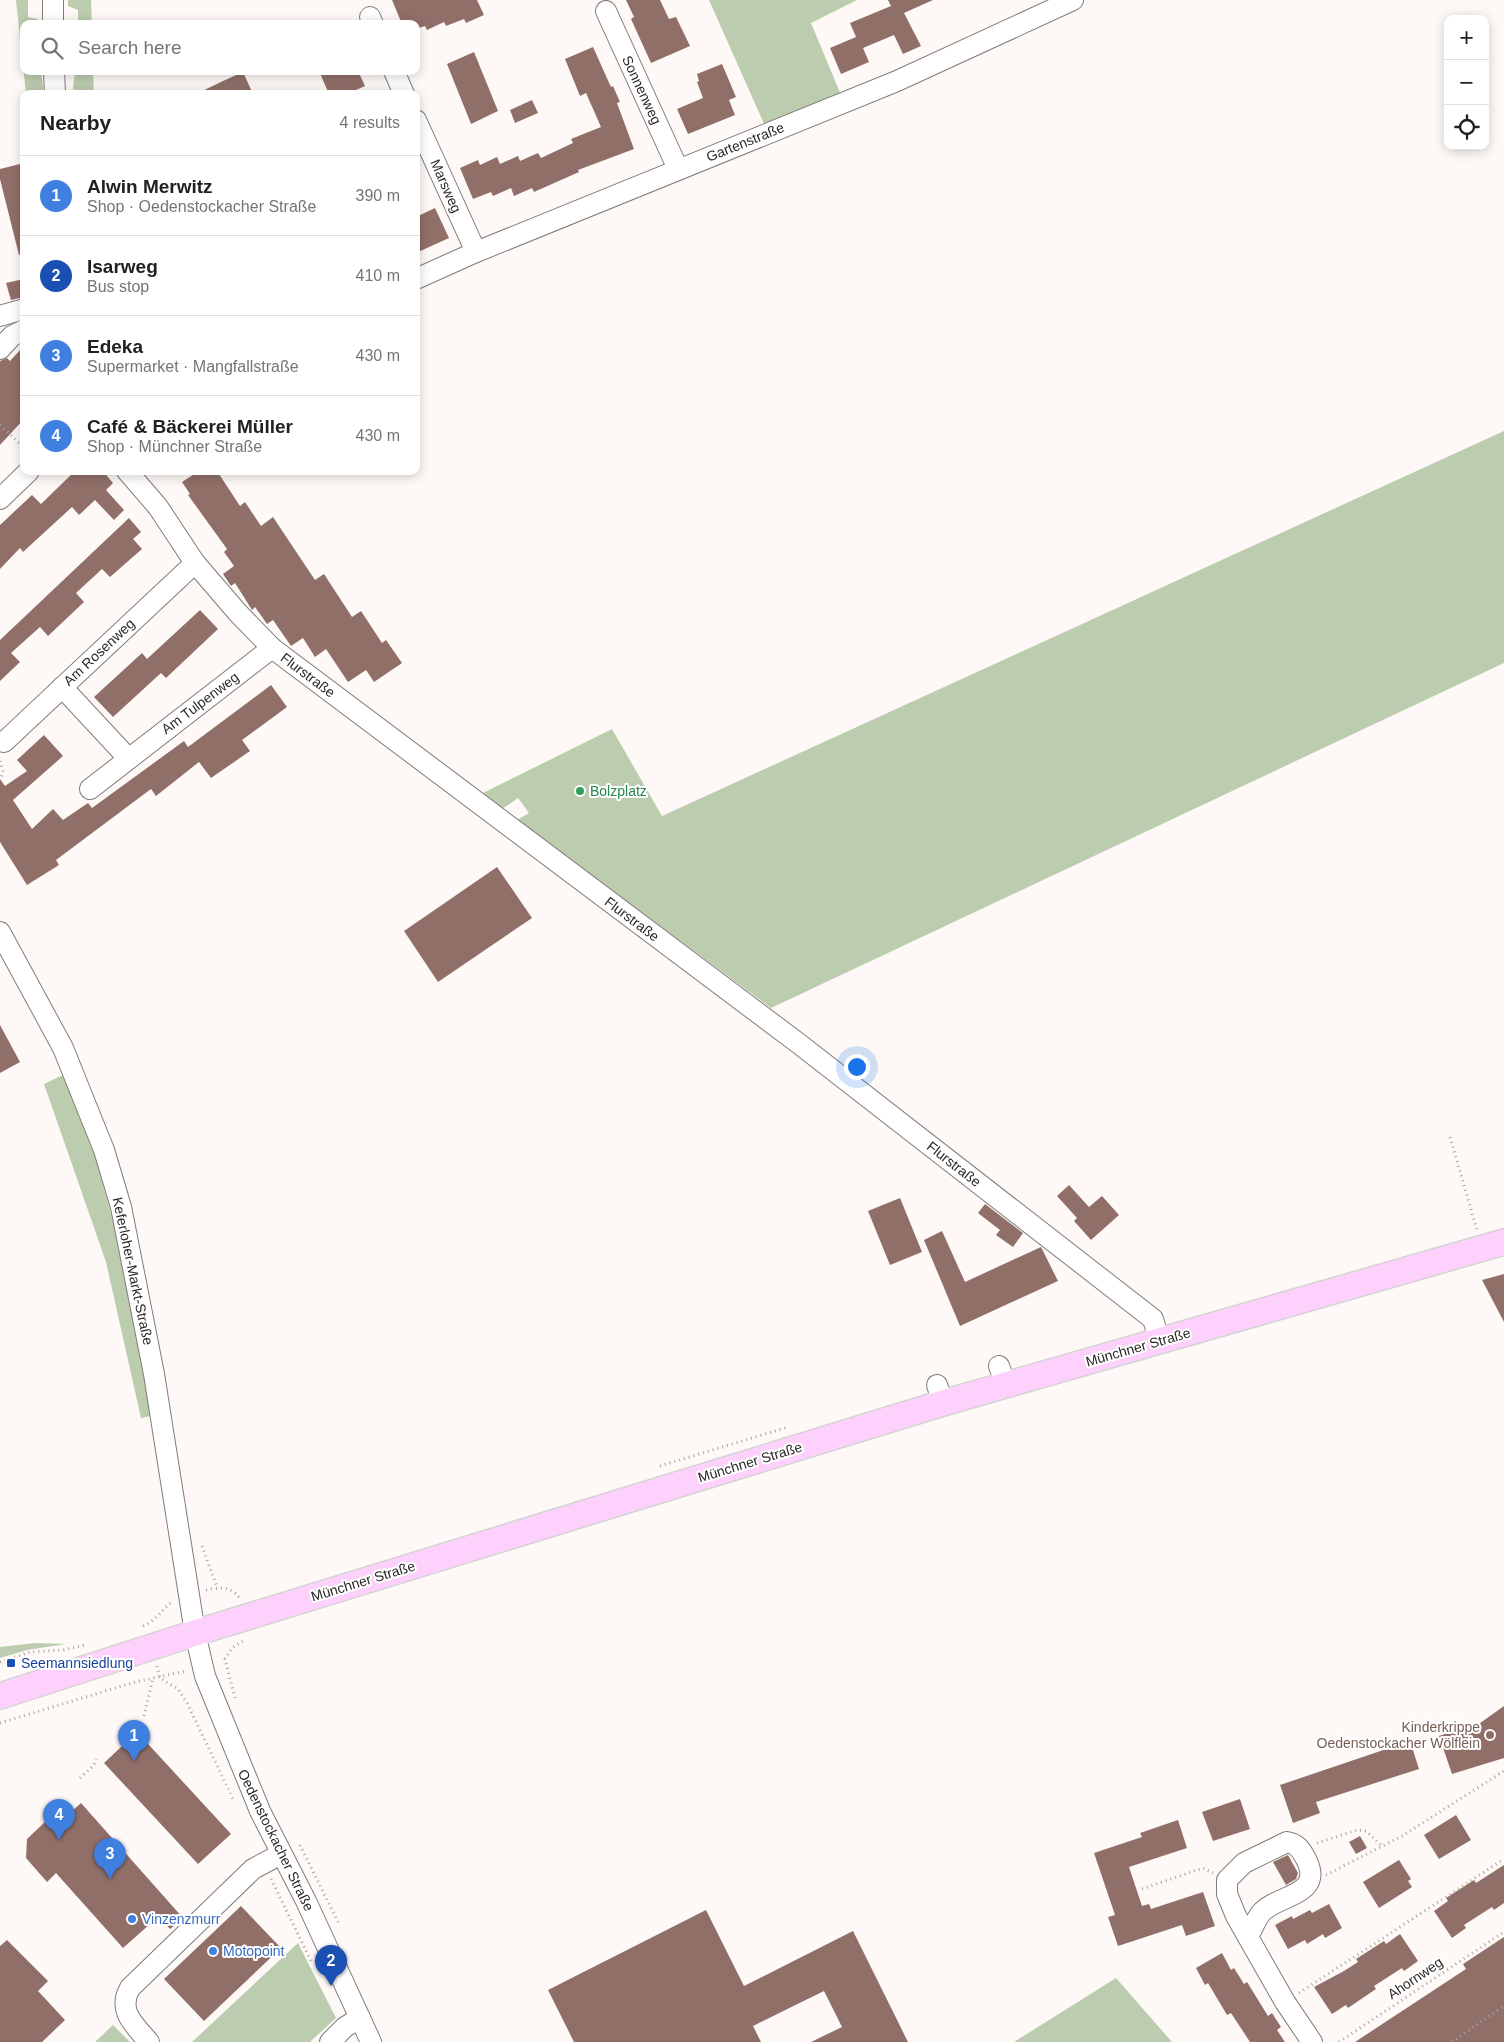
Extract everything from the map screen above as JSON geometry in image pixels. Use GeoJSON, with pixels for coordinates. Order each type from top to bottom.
{"type":"FeatureCollection","features":[{"type":"Feature","properties":{"kind":"main road","name":"Münchner Straße"},"geometry":{"type":"LineString","coordinates":[[0,1696],[144,1634],[195,1633],[243,1607],[940,1394],[1002,1376],[1159,1340],[1504,1242]]}},
{"type":"Feature","properties":{"kind":"street"},"geometry":{"type":"LineString","coordinates":[[53,0],[53,20]]}},
{"type":"Feature","properties":{"kind":"street","name":"Gartenstraße"},"geometry":{"type":"LineString","coordinates":[[420,277],[476,252],[897,81],[1073,0]]}},
{"type":"Feature","properties":{"kind":"street","name":"Sonnenweg"},"geometry":{"type":"LineString","coordinates":[[606,11],[678,169]]}},
{"type":"Feature","properties":{"kind":"street"},"geometry":{"type":"LineString","coordinates":[[54,75],[55,90]]}},
{"type":"Feature","properties":{"kind":"street"},"geometry":{"type":"LineString","coordinates":[[396,75],[402,90]]}},
{"type":"Feature","properties":{"kind":"street","name":"Marsweg"},"geometry":{"type":"LineString","coordinates":[[420,129],[476,252]]}},
{"type":"Feature","properties":{"kind":"street"},"geometry":{"type":"LineString","coordinates":[[0,316],[20,310]]}},
{"type":"Feature","properties":{"kind":"street"},"geometry":{"type":"LineString","coordinates":[[0,349],[12,336],[20,332]]}},
{"type":"Feature","properties":{"kind":"street"},"geometry":{"type":"LineString","coordinates":[[0,499],[25,475]]}},
{"type":"Feature","properties":{"kind":"street","name":"Flurstraße"},"geometry":{"type":"LineString","coordinates":[[130,475],[158,507],[195,563],[272,648],[798,1043],[1153,1319],[1159,1340]]}},
{"type":"Feature","properties":{"kind":"street","name":"Am Rosenweg"},"geometry":{"type":"LineString","coordinates":[[4,742],[195,563]]}},
{"type":"Feature","properties":{"kind":"street","name":"Am Tulpenweg"},"geometry":{"type":"LineString","coordinates":[[90,789],[272,648]]}},
{"type":"Feature","properties":{"kind":"street"},"geometry":{"type":"LineString","coordinates":[[62,687],[128,758]]}},
{"type":"Feature","properties":{"kind":"street","name":"Keferloher-Markt-Straße"},"geometry":{"type":"LineString","coordinates":[[0,932],[62,1048],[100,1141],[121,1207],[154,1374],[195,1633]]}},
{"type":"Feature","properties":{"kind":"street","name":"Oedenstockacher Straße"},"geometry":{"type":"LineString","coordinates":[[195,1633],[202,1666],[238,1762],[372,2042]]}},
{"type":"Feature","properties":{"kind":"street"},"geometry":{"type":"LineString","coordinates":[[1248,1937],[1262,1912],[1295,1894],[1308,1884],[1311,1878],[1312,1870],[1300,1848],[1294,1843],[1287,1842],[1244,1863],[1227,1880],[1227,1894],[1248,1937],[1285,2002],[1312,2042]]}},
{"type":"Feature","properties":{"kind":"street"},"geometry":{"type":"LineString","coordinates":[[149,2042],[131,2022],[124,2006],[125,1997],[130,1988],[253,1869],[281,1854]]}},
{"type":"Feature","properties":{"kind":"street"},"geometry":{"type":"LineString","coordinates":[[330,2042],[345,2028],[360,2018]]}},
{"type":"Feature","properties":{"kind":"path"},"geometry":{"type":"LineString","coordinates":[[0,425],[20,444]]}},
{"type":"Feature","properties":{"kind":"path"},"geometry":{"type":"LineString","coordinates":[[1450,1137],[1476,1228]]}},
{"type":"Feature","properties":{"kind":"path"},"geometry":{"type":"LineString","coordinates":[[0,1723],[152,1678],[160,1678],[224,1659],[232,1648],[249,1638],[252,1632],[243,1607],[229,1590],[218,1587]]}},
{"type":"Feature","properties":{"kind":"path"},"geometry":{"type":"LineString","coordinates":[[189,1595],[171,1602],[144,1634],[160,1678],[178,1690],[188,1703],[235,1803]]}},
{"type":"Feature","properties":{"kind":"path"},"geometry":{"type":"LineString","coordinates":[[0,1662],[10,1661],[21,1654],[30,1652],[63,1650],[87,1644]]}},
{"type":"Feature","properties":{"kind":"path"},"geometry":{"type":"LineString","coordinates":[[21,1654],[23,1660]]}},
{"type":"Feature","properties":{"kind":"path"},"geometry":{"type":"LineString","coordinates":[[224,1659],[236,1702]]}},
{"type":"Feature","properties":{"kind":"path"},"geometry":{"type":"LineString","coordinates":[[144,1716],[152,1678]]}},
{"type":"Feature","properties":{"kind":"path"},"geometry":{"type":"LineString","coordinates":[[80,1778],[94,1765],[96,1759]]}},
{"type":"Feature","properties":{"kind":"path"},"geometry":{"type":"LineString","coordinates":[[1311,1878],[1332,1873],[1382,1846],[1504,1771]]}},
{"type":"Feature","properties":{"kind":"path"},"geometry":{"type":"LineString","coordinates":[[1300,1848],[1357,1830],[1366,1831],[1382,1846]]}},
{"type":"Feature","properties":{"kind":"path"},"geometry":{"type":"LineString","coordinates":[[299,1842],[336,1915],[340,1929]]}},
{"type":"Feature","properties":{"kind":"path"},"geometry":{"type":"LineString","coordinates":[[1285,2002],[1504,1859]]}},
{"type":"Feature","properties":{"kind":"path"},"geometry":{"type":"LineString","coordinates":[[263,1863],[315,1969]]}},
{"type":"Feature","properties":{"kind":"path"},"geometry":{"type":"LineString","coordinates":[[1142,1890],[1203,1868],[1227,1880]]}},
{"type":"Feature","properties":{"kind":"path","name":"Ahornweg"},"geometry":{"type":"LineString","coordinates":[[1339,2042],[1504,1932]]}},
{"type":"Feature","properties":{"kind":"path"},"geometry":{"type":"LineString","coordinates":[[1452,2042],[1504,2006]]}},
{"type":"Feature","properties":{"kind":"green space"},"geometry":{"type":"Polygon","coordinates":[[[16,0],[28,0],[28,17],[38,20],[20,20],[20,38],[16,0]]]}},
{"type":"Feature","properties":{"kind":"green space"},"geometry":{"type":"Polygon","coordinates":[[[68,0],[91,0],[92,20],[78,20],[78,10],[68,6],[68,0]]]}},
{"type":"Feature","properties":{"kind":"green space"},"geometry":{"type":"Polygon","coordinates":[[[709,0],[857,0],[811,23],[841,95],[765,126],[709,0]]]}},
{"type":"Feature","properties":{"kind":"green space"},"geometry":{"type":"Polygon","coordinates":[[[24,75],[42,75],[43,90],[26,90],[24,75]]]}},
{"type":"Feature","properties":{"kind":"green space"},"geometry":{"type":"Polygon","coordinates":[[[75,75],[93,75],[94,90],[73,89],[75,75]]]}},
{"type":"Feature","properties":{"kind":"green space"},"geometry":{"type":"Polygon","coordinates":[[[1504,431],[1504,663],[771,1008],[517,820],[529,813],[518,798],[502,809],[479,795],[612,729],[662,816],[1504,431]]]}},
{"type":"Feature","properties":{"kind":"green space"},"geometry":{"type":"Polygon","coordinates":[[[65,1074],[87,1129],[123,1256],[151,1416],[141,1418],[106,1262],[44,1084],[65,1074]]]}},
{"type":"Feature","properties":{"kind":"green space"},"geometry":{"type":"Polygon","coordinates":[[[35,1643],[66,1644],[27,1650],[0,1658],[0,1647],[35,1643]]]}},
{"type":"Feature","properties":{"kind":"green space"},"geometry":{"type":"Polygon","coordinates":[[[298,1943],[336,2018],[310,2042],[192,2042],[298,1943]]]}},
{"type":"Feature","properties":{"kind":"green space"},"geometry":{"type":"Polygon","coordinates":[[[1116,1978],[1172,2042],[1014,2042],[1116,1978]]]}},
{"type":"Feature","properties":{"kind":"green space"},"geometry":{"type":"Polygon","coordinates":[[[113,2025],[130,2042],[95,2042],[113,2025]]]}},
{"type":"Feature","properties":{"kind":"building"},"geometry":{"type":"Polygon","coordinates":[[[392,0],[477,0],[484,15],[466,23],[464,19],[446,26],[444,22],[427,30],[425,26],[420,28],[420,20],[400,20],[392,0]]]}},
{"type":"Feature","properties":{"kind":"building"},"geometry":{"type":"Polygon","coordinates":[[[626,0],[660,0],[669,19],[676,17],[690,46],[651,63],[631,19],[634,17],[626,0]]]}},
{"type":"Feature","properties":{"kind":"building"},"geometry":{"type":"Polygon","coordinates":[[[888,0],[933,0],[904,13],[921,46],[903,54],[894,35],[863,48],[869,62],[841,74],[830,48],[856,37],[850,23],[891,6],[888,0]]]}},
{"type":"Feature","properties":{"kind":"building"},"geometry":{"type":"Polygon","coordinates":[[[593,47],[620,102],[617,103],[634,149],[578,170],[579,172],[534,192],[532,188],[514,196],[511,188],[493,196],[491,192],[473,199],[460,168],[478,160],[480,165],[497,157],[500,164],[518,156],[520,161],[538,153],[541,158],[573,143],[571,139],[601,127],[586,93],[580,96],[565,59],[593,47]]]}},
{"type":"Feature","properties":{"kind":"building"},"geometry":{"type":"Polygon","coordinates":[[[474,52],[498,111],[471,124],[447,64],[474,52]]]}},
{"type":"Feature","properties":{"kind":"building"},"geometry":{"type":"Polygon","coordinates":[[[722,64],[736,97],[729,100],[735,115],[688,134],[677,109],[703,98],[697,82],[699,81],[697,74],[722,64]]]}},
{"type":"Feature","properties":{"kind":"building"},"geometry":{"type":"Polygon","coordinates":[[[236,75],[244,75],[251,90],[204,90],[236,75]]]}},
{"type":"Feature","properties":{"kind":"building"},"geometry":{"type":"Polygon","coordinates":[[[321,75],[360,75],[365,86],[356,90],[327,90],[321,75]]]}},
{"type":"Feature","properties":{"kind":"building"},"geometry":{"type":"Polygon","coordinates":[[[532,100],[538,113],[515,123],[510,110],[532,100]]]}},
{"type":"Feature","properties":{"kind":"building"},"geometry":{"type":"Polygon","coordinates":[[[20,164],[20,255],[0,179],[0,169],[20,164]]]}},
{"type":"Feature","properties":{"kind":"building"},"geometry":{"type":"Polygon","coordinates":[[[435,208],[449,238],[420,251],[420,215],[435,208]]]}},
{"type":"Feature","properties":{"kind":"building"},"geometry":{"type":"Polygon","coordinates":[[[20,280],[20,298],[11,300],[6,283],[20,280]]]}},
{"type":"Feature","properties":{"kind":"building"},"geometry":{"type":"Polygon","coordinates":[[[20,350],[20,423],[0,445],[0,361],[7,358],[10,361],[20,350]]]}},
{"type":"Feature","properties":{"kind":"building"},"geometry":{"type":"Polygon","coordinates":[[[71,475],[106,475],[113,483],[106,490],[124,510],[114,520],[95,500],[79,515],[72,507],[23,552],[20,548],[0,569],[0,525],[32,495],[41,504],[71,475]]]}},
{"type":"Feature","properties":{"kind":"building"},"geometry":{"type":"Polygon","coordinates":[[[193,475],[220,475],[240,506],[245,502],[261,526],[273,517],[315,580],[324,574],[352,617],[361,611],[382,643],[386,640],[402,663],[374,682],[366,670],[348,682],[326,649],[315,657],[303,638],[291,646],[273,620],[267,624],[255,607],[252,610],[235,583],[231,586],[223,574],[234,566],[224,552],[227,549],[188,495],[190,494],[182,482],[193,475]]]}},
{"type":"Feature","properties":{"kind":"building"},"geometry":{"type":"Polygon","coordinates":[[[129,518],[141,532],[133,539],[142,549],[110,577],[102,569],[76,593],[84,602],[48,636],[40,627],[11,653],[20,662],[0,681],[0,640],[129,518]]]}},
{"type":"Feature","properties":{"kind":"building"},"geometry":{"type":"Polygon","coordinates":[[[200,610],[218,629],[166,678],[161,673],[113,717],[94,697],[142,653],[147,659],[200,610]]]}},
{"type":"Feature","properties":{"kind":"building"},"geometry":{"type":"Polygon","coordinates":[[[271,685],[287,707],[242,740],[250,751],[211,778],[199,762],[156,796],[151,789],[56,860],[59,865],[27,885],[0,842],[0,779],[5,786],[27,771],[17,760],[44,735],[63,756],[13,800],[32,829],[53,809],[63,820],[88,803],[92,808],[184,741],[188,747],[271,685]]]}},
{"type":"Feature","properties":{"kind":"building"},"geometry":{"type":"Polygon","coordinates":[[[497,867],[532,918],[438,982],[404,931],[497,867]]]}},
{"type":"Feature","properties":{"kind":"building"},"geometry":{"type":"Polygon","coordinates":[[[0,1025],[20,1062],[0,1073],[0,1025]]]}},
{"type":"Feature","properties":{"kind":"building"},"geometry":{"type":"Polygon","coordinates":[[[1069,1185],[1089,1207],[1102,1196],[1119,1215],[1091,1240],[1074,1221],[1077,1218],[1057,1196],[1069,1185]]]}},
{"type":"Feature","properties":{"kind":"building"},"geometry":{"type":"Polygon","coordinates":[[[900,1198],[922,1252],[890,1265],[868,1211],[900,1198]]]}},
{"type":"Feature","properties":{"kind":"building"},"geometry":{"type":"Polygon","coordinates":[[[985,1204],[1023,1233],[1013,1247],[996,1235],[1000,1230],[978,1213],[985,1204]]]}},
{"type":"Feature","properties":{"kind":"building"},"geometry":{"type":"Polygon","coordinates":[[[942,1231],[965,1282],[1041,1247],[1058,1281],[960,1326],[924,1240],[942,1231]]]}},
{"type":"Feature","properties":{"kind":"building"},"geometry":{"type":"Polygon","coordinates":[[[1504,1274],[1504,1322],[1482,1280],[1504,1274]]]}},
{"type":"Feature","properties":{"kind":"building"},"geometry":{"type":"Polygon","coordinates":[[[1504,1706],[1504,1758],[1452,1774],[1439,1736],[1468,1726],[1469,1731],[1504,1706]]]}},
{"type":"Feature","properties":{"kind":"building"},"geometry":{"type":"Polygon","coordinates":[[[137,1732],[231,1834],[198,1864],[104,1763],[137,1732]]]}},
{"type":"Feature","properties":{"kind":"building"},"geometry":{"type":"Polygon","coordinates":[[[1410,1741],[1419,1769],[1316,1802],[1320,1813],[1293,1823],[1280,1785],[1410,1741]]]}},
{"type":"Feature","properties":{"kind":"building"},"geometry":{"type":"Polygon","coordinates":[[[1240,1799],[1250,1829],[1213,1841],[1202,1812],[1240,1799]]]}},
{"type":"Feature","properties":{"kind":"building"},"geometry":{"type":"Polygon","coordinates":[[[81,1803],[183,1918],[170,1929],[159,1916],[123,1948],[56,1873],[47,1882],[26,1858],[27,1839],[47,1820],[54,1828],[81,1803]]]}},
{"type":"Feature","properties":{"kind":"building"},"geometry":{"type":"Polygon","coordinates":[[[1456,1815],[1471,1840],[1439,1859],[1424,1835],[1456,1815]]]}},
{"type":"Feature","properties":{"kind":"building"},"geometry":{"type":"Polygon","coordinates":[[[1178,1820],[1187,1848],[1129,1867],[1142,1906],[1149,1904],[1151,1909],[1203,1892],[1215,1926],[1186,1936],[1182,1925],[1118,1946],[1108,1917],[1115,1915],[1094,1853],[1142,1837],[1140,1833],[1178,1820]]]}},
{"type":"Feature","properties":{"kind":"building"},"geometry":{"type":"Polygon","coordinates":[[[1360,1836],[1367,1848],[1356,1854],[1349,1842],[1360,1836]]]}},
{"type":"Feature","properties":{"kind":"building"},"geometry":{"type":"Polygon","coordinates":[[[1288,1855],[1298,1873],[1296,1879],[1286,1885],[1273,1862],[1288,1855]]]}},
{"type":"Feature","properties":{"kind":"building"},"geometry":{"type":"Polygon","coordinates":[[[1399,1860],[1411,1879],[1408,1881],[1412,1887],[1379,1908],[1363,1882],[1399,1860]]]}},
{"type":"Feature","properties":{"kind":"building"},"geometry":{"type":"Polygon","coordinates":[[[1504,1865],[1504,1903],[1494,1910],[1492,1907],[1464,1925],[1466,1928],[1452,1938],[1434,1911],[1448,1901],[1446,1898],[1474,1880],[1476,1883],[1504,1865]]]}},
{"type":"Feature","properties":{"kind":"building"},"geometry":{"type":"Polygon","coordinates":[[[1329,1904],[1342,1928],[1325,1938],[1323,1934],[1307,1944],[1305,1940],[1288,1949],[1275,1925],[1292,1916],[1293,1919],[1310,1910],[1312,1913],[1329,1904]]]}},
{"type":"Feature","properties":{"kind":"building"},"geometry":{"type":"Polygon","coordinates":[[[241,1906],[281,1948],[204,2021],[164,1979],[241,1906]]]}},
{"type":"Feature","properties":{"kind":"building"},"geometry":{"type":"Polygon","coordinates":[[[706,1910],[744,1986],[853,1931],[908,2042],[811,2042],[842,2027],[824,1991],[753,2026],[761,2042],[574,2042],[548,1990],[706,1910]]]}},
{"type":"Feature","properties":{"kind":"building"},"geometry":{"type":"Polygon","coordinates":[[[1400,1934],[1418,1961],[1404,1971],[1402,1968],[1374,1986],[1376,1989],[1348,2008],[1346,2005],[1332,2014],[1314,1987],[1358,1962],[1356,1959],[1384,1941],[1386,1944],[1400,1934]]]}},
{"type":"Feature","properties":{"kind":"building"},"geometry":{"type":"Polygon","coordinates":[[[1504,1937],[1504,2042],[1355,2042],[1466,1969],[1463,1964],[1504,1937]]]}},
{"type":"Feature","properties":{"kind":"building"},"geometry":{"type":"Polygon","coordinates":[[[7,1940],[48,1981],[38,1991],[65,2020],[42,2042],[0,2042],[0,1946],[7,1940]]]}},
{"type":"Feature","properties":{"kind":"building"},"geometry":{"type":"Polygon","coordinates":[[[1222,1953],[1231,1970],[1234,1968],[1244,1984],[1247,1982],[1268,2016],[1272,2013],[1281,2027],[1277,2030],[1285,2042],[1250,2042],[1231,2013],[1227,2015],[1208,1983],[1205,1985],[1196,1968],[1222,1953]]]}},
{"type":"Feature","properties":{"kind":"place","name":"Bolzplatz"},"geometry":{"type":"Point","coordinates":[580,791]}},
{"type":"Feature","properties":{"kind":"place","name":"Seemannsiedlung"},"geometry":{"type":"Point","coordinates":[11,1663]}},
{"type":"Feature","properties":{"kind":"place","name":"Kinderkrippe Oedenstockacher Wölflein"},"geometry":{"type":"Point","coordinates":[1490,1735]}},
{"type":"Feature","properties":{"kind":"place","name":"Alwin Merwitz"},"geometry":{"type":"Point","coordinates":[134,1761]}},
{"type":"Feature","properties":{"kind":"place","name":"Café & Bäckerei Müller"},"geometry":{"type":"Point","coordinates":[59,1840]}},
{"type":"Feature","properties":{"kind":"place","name":"Edeka"},"geometry":{"type":"Point","coordinates":[110,1879]}},
{"type":"Feature","properties":{"kind":"place","name":"Vinzenzmurr"},"geometry":{"type":"Point","coordinates":[132,1919]}},
{"type":"Feature","properties":{"kind":"place","name":"Motopoint"},"geometry":{"type":"Point","coordinates":[213,1951]}},
{"type":"Feature","properties":{"kind":"place","name":"Isarweg"},"geometry":{"type":"Point","coordinates":[331,1986]}}]}
